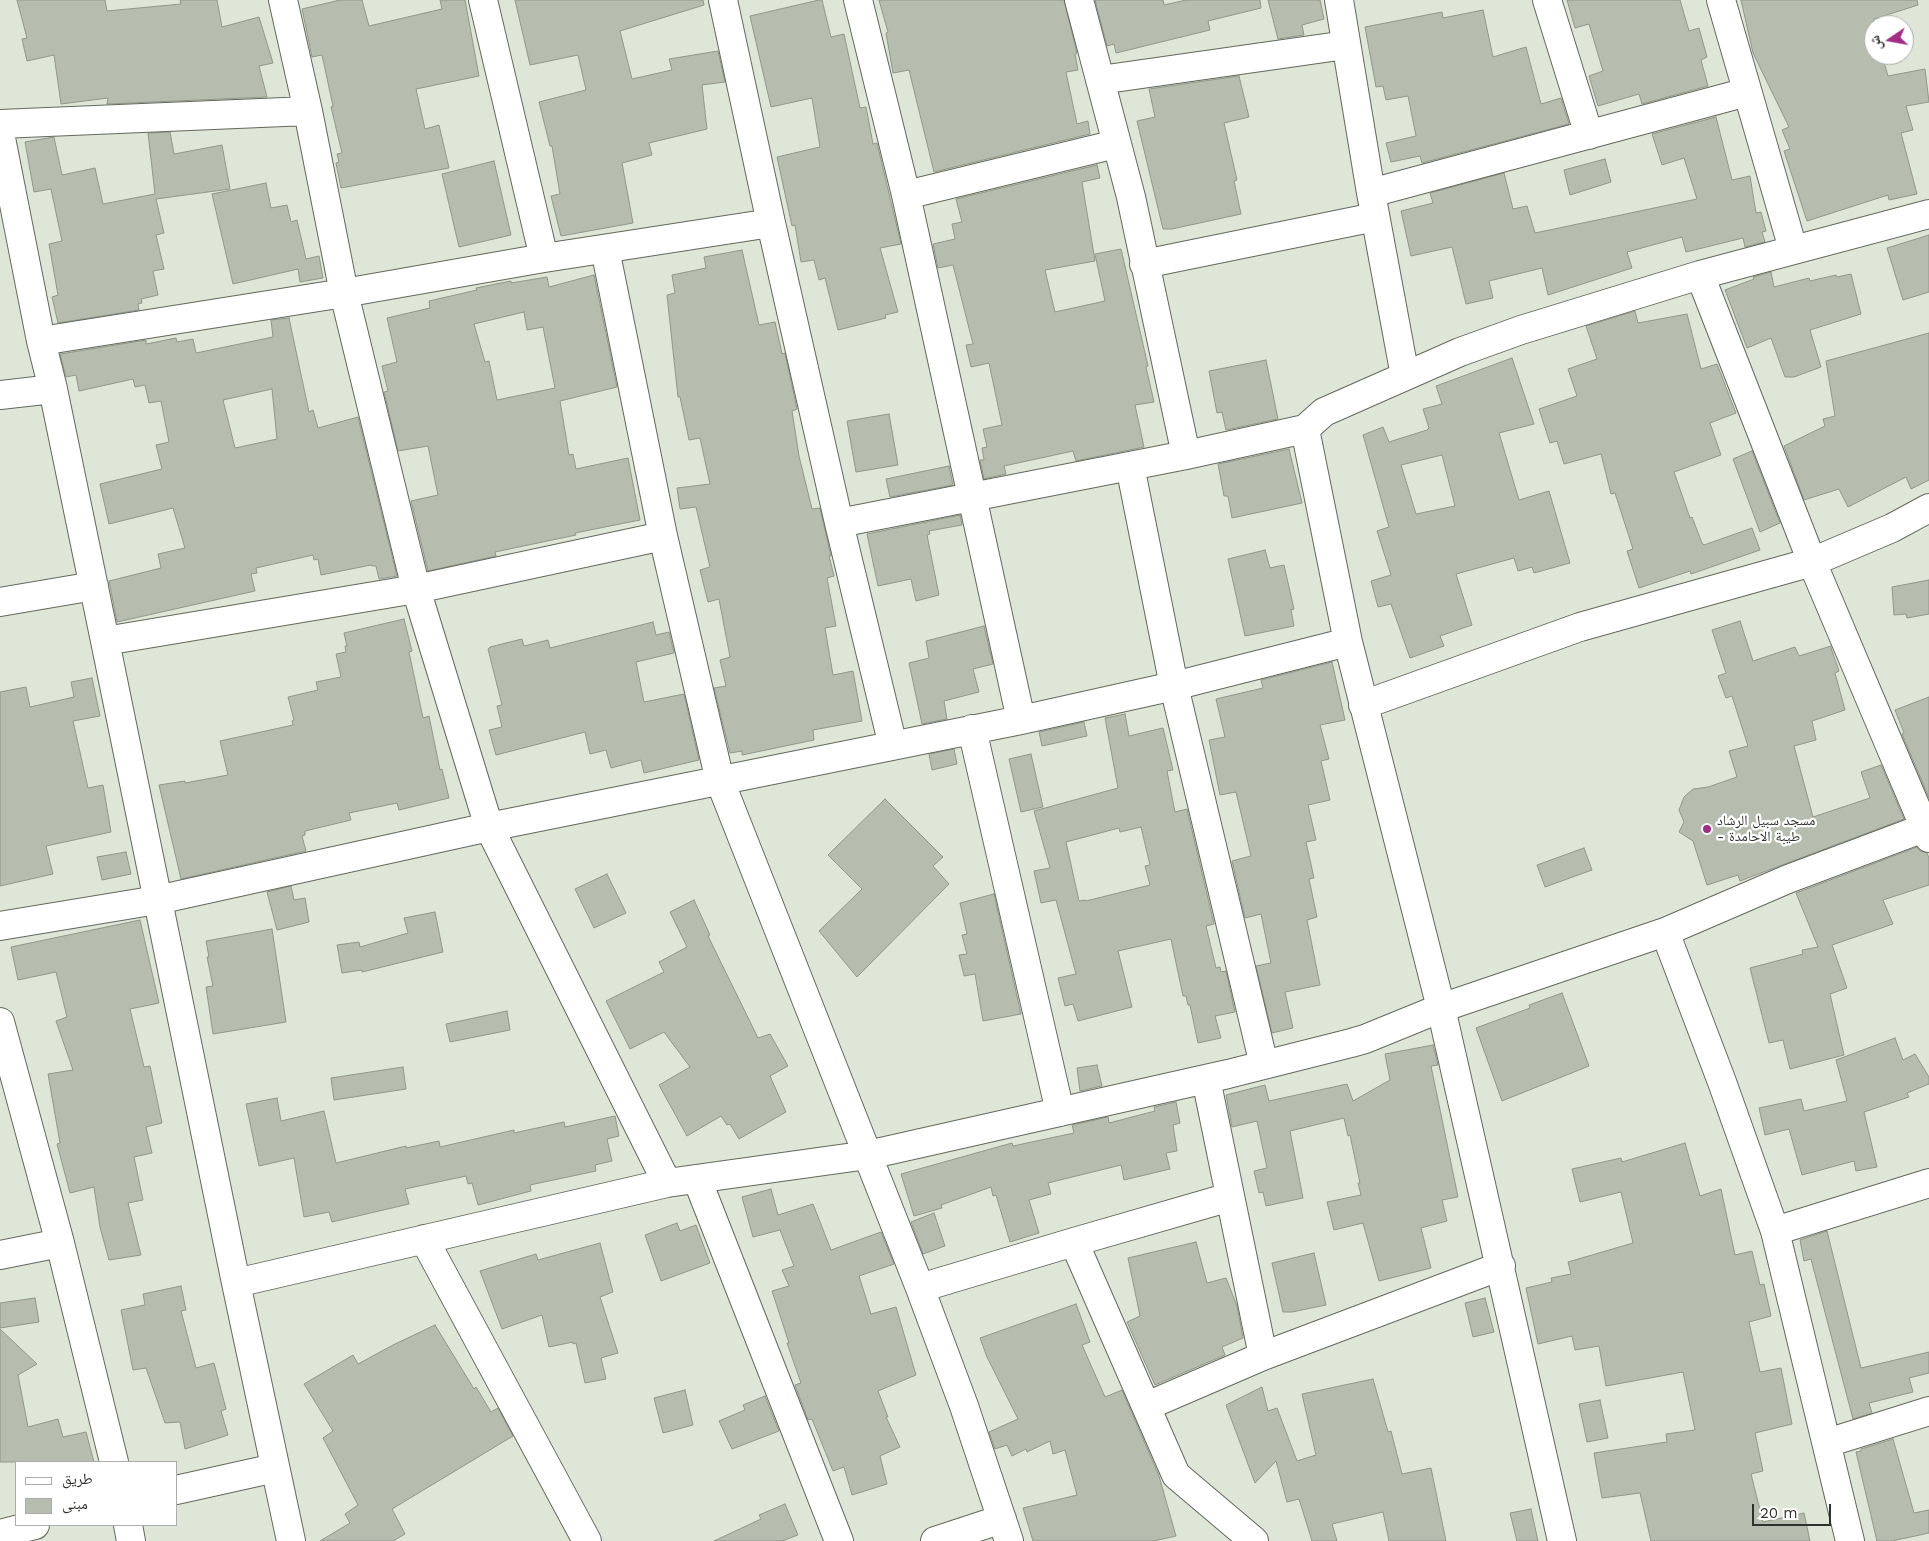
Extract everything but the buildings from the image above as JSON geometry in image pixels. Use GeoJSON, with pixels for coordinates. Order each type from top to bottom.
{"type":"FeatureCollection","features":[{"type":"Feature","properties":{"kind":"street"},"geometry":{"type":"LineString","coordinates":[[283,0],[308,111],[344,292],[416,589],[489,827],[667,1183]]}},
{"type":"Feature","properties":{"kind":"street"},"geometry":{"type":"LineString","coordinates":[[483,0],[544,258]]}},
{"type":"Feature","properties":{"kind":"street"},"geometry":{"type":"LineString","coordinates":[[858,0],[906,195],[1021,720]]}},
{"type":"Feature","properties":{"kind":"street"},"geometry":{"type":"LineString","coordinates":[[1079,0],[1131,197],[1186,455]]}},
{"type":"Feature","properties":{"kind":"street"},"geometry":{"type":"LineString","coordinates":[[1339,0],[1373,205],[1405,376]]}},
{"type":"Feature","properties":{"kind":"street"},"geometry":{"type":"LineString","coordinates":[[1547,0],[1589,135]]}},
{"type":"Feature","properties":{"kind":"street"},"geometry":{"type":"LineString","coordinates":[[1721,0],[1793,249]]}},
{"type":"Feature","properties":{"kind":"street"},"geometry":{"type":"LineString","coordinates":[[727,1],[771,223],[839,523],[893,746]]}},
{"type":"Feature","properties":{"kind":"street"},"geometry":{"type":"LineString","coordinates":[[1100,80],[1346,45]]}},
{"type":"Feature","properties":{"kind":"street"},"geometry":{"type":"LineString","coordinates":[[1144,264],[1373,205],[1589,135],[1747,92]]}},
{"type":"Feature","properties":{"kind":"street"},"geometry":{"type":"LineString","coordinates":[[0,124],[308,111]]}},
{"type":"Feature","properties":{"kind":"street"},"geometry":{"type":"LineString","coordinates":[[0,133],[10,236],[53,389],[274,1468],[291,1541]]}},
{"type":"Feature","properties":{"kind":"street"},"geometry":{"type":"LineString","coordinates":[[906,195],[1116,144]]}},
{"type":"Feature","properties":{"kind":"street"},"geometry":{"type":"LineString","coordinates":[[839,523],[1186,455],[1305,429],[1324,412],[1460,352],[1520,330],[1700,275],[1929,214]]}},
{"type":"Feature","properties":{"kind":"street"},"geometry":{"type":"LineString","coordinates":[[41,341],[544,258],[771,223]]}},
{"type":"Feature","properties":{"kind":"street"},"geometry":{"type":"LineString","coordinates":[[605,249],[663,536],[720,780],[920,1288],[964,1406],[1006,1530],[935,1541]]}},
{"type":"Feature","properties":{"kind":"street"},"geometry":{"type":"LineString","coordinates":[[236,1283],[667,1183],[868,1155],[1206,1079],[1365,1039],[1441,1008],[1666,932],[1788,879],[1928,830],[1812,562],[1700,275]]}},
{"type":"Feature","properties":{"kind":"street"},"geometry":{"type":"LineString","coordinates":[[0,395],[53,389]]}},
{"type":"Feature","properties":{"kind":"street"},"geometry":{"type":"LineString","coordinates":[[1305,429],[1348,642],[1441,1008],[1562,1541]]}},
{"type":"Feature","properties":{"kind":"street"},"geometry":{"type":"LineString","coordinates":[[1130,466],[1174,686],[1264,1065]]}},
{"type":"Feature","properties":{"kind":"street"},"geometry":{"type":"LineString","coordinates":[[1363,705],[1580,627],[1812,562],[1892,528],[1929,508]]}},
{"type":"Feature","properties":{"kind":"street"},"geometry":{"type":"LineString","coordinates":[[106,641],[416,589],[663,536]]}},
{"type":"Feature","properties":{"kind":"street"},"geometry":{"type":"LineString","coordinates":[[0,602],[94,586]]}},
{"type":"Feature","properties":{"kind":"street"},"geometry":{"type":"LineString","coordinates":[[0,926],[157,900],[489,827],[1021,720],[1174,686],[1348,642]]}},
{"type":"Feature","properties":{"kind":"street"},"geometry":{"type":"LineString","coordinates":[[972,730],[1060,1112]]}},
{"type":"Feature","properties":{"kind":"street"},"geometry":{"type":"LineString","coordinates":[[1666,932],[1775,1231],[1850,1541]]}},
{"type":"Feature","properties":{"kind":"street"},"geometry":{"type":"LineString","coordinates":[[0,1022],[60,1243],[114,1461]]}},
{"type":"Feature","properties":{"kind":"street"},"geometry":{"type":"LineString","coordinates":[[1206,1079],[1263,1356]]}},
{"type":"Feature","properties":{"kind":"street"},"geometry":{"type":"LineString","coordinates":[[697,1179],[839,1541]]}},
{"type":"Feature","properties":{"kind":"street"},"geometry":{"type":"LineString","coordinates":[[1775,1231],[1929,1183]]}},
{"type":"Feature","properties":{"kind":"street"},"geometry":{"type":"LineString","coordinates":[[920,1288],[1230,1198]]}},
{"type":"Feature","properties":{"kind":"street"},"geometry":{"type":"LineString","coordinates":[[424,1239],[587,1541]]}},
{"type":"Feature","properties":{"kind":"street"},"geometry":{"type":"LineString","coordinates":[[1074,1242],[1176,1475],[1254,1541]]}},
{"type":"Feature","properties":{"kind":"street"},"geometry":{"type":"LineString","coordinates":[[0,1254],[60,1243]]}},
{"type":"Feature","properties":{"kind":"street"},"geometry":{"type":"LineString","coordinates":[[1147,1406],[1263,1356],[1501,1266]]}},
{"type":"Feature","properties":{"kind":"street"},"geometry":{"type":"LineString","coordinates":[[1826,1443],[1929,1411]]}},
{"type":"Feature","properties":{"kind":"street"},"geometry":{"type":"LineString","coordinates":[[178,1490],[274,1468]]}},
{"type":"Feature","properties":{"kind":"street"},"geometry":{"type":"LineString","coordinates":[[0,1534],[31,1526]]}},
{"type":"Feature","properties":{"kind":"street"},"geometry":{"type":"LineString","coordinates":[[128,1526],[131,1541]]}},
{"type":"Feature","properties":{"kind":"place","name":"مسجد سبيل الرشاد - طيبة الاحامدة"},"geometry":{"type":"Point","coordinates":[1707,829]}}]}
